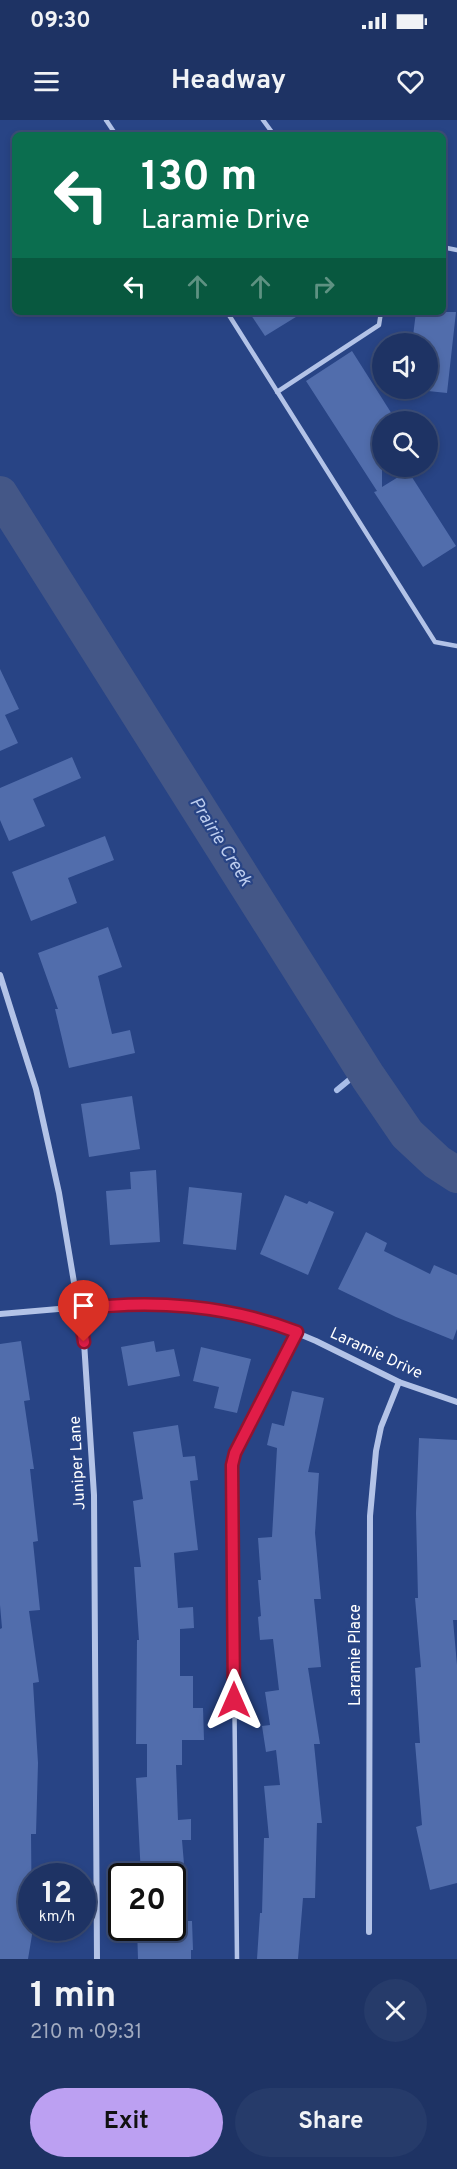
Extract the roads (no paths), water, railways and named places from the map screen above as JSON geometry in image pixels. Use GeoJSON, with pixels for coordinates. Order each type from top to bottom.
{"type":"FeatureCollection","features":[{"type":"Feature","properties":{"kind":"street","name":"Juniper Lane"},"geometry":{"type":"LineString","coordinates":[[0,975],[36,1089],[59,1193],[84,1342],[94,1495],[97,1959]]}},
{"type":"Feature","properties":{"kind":"street","name":"Laramie Drive"},"geometry":{"type":"LineString","coordinates":[[0,1314],[105,1305],[202,1306],[297,1332],[399,1382],[457,1402]]}},
{"type":"Feature","properties":{"kind":"street","name":"Laramie Place"},"geometry":{"type":"LineString","coordinates":[[369,1932],[370,1516],[376,1451],[381,1427],[399,1382]]}},
{"type":"Feature","properties":{"kind":"lane"},"geometry":{"type":"LineString","coordinates":[[229,315],[435,642],[457,646]]}},
{"type":"Feature","properties":{"kind":"lane"},"geometry":{"type":"LineString","coordinates":[[277,392],[379,325],[381,315]]}},
{"type":"Feature","properties":{"kind":"lane"},"geometry":{"type":"LineString","coordinates":[[237,1959],[232,1465],[235,1453],[297,1332]]}},
{"type":"Feature","properties":{"kind":"waterway","name":"Prairie Creek"},"geometry":{"type":"LineString","coordinates":[[0,494],[368,1077],[407,1134],[437,1162],[457,1175]]}},
{"type":"Feature","properties":{"kind":"waterway"},"geometry":{"type":"LineString","coordinates":[[337,1090],[354,1076],[364,1072]]}}]}
